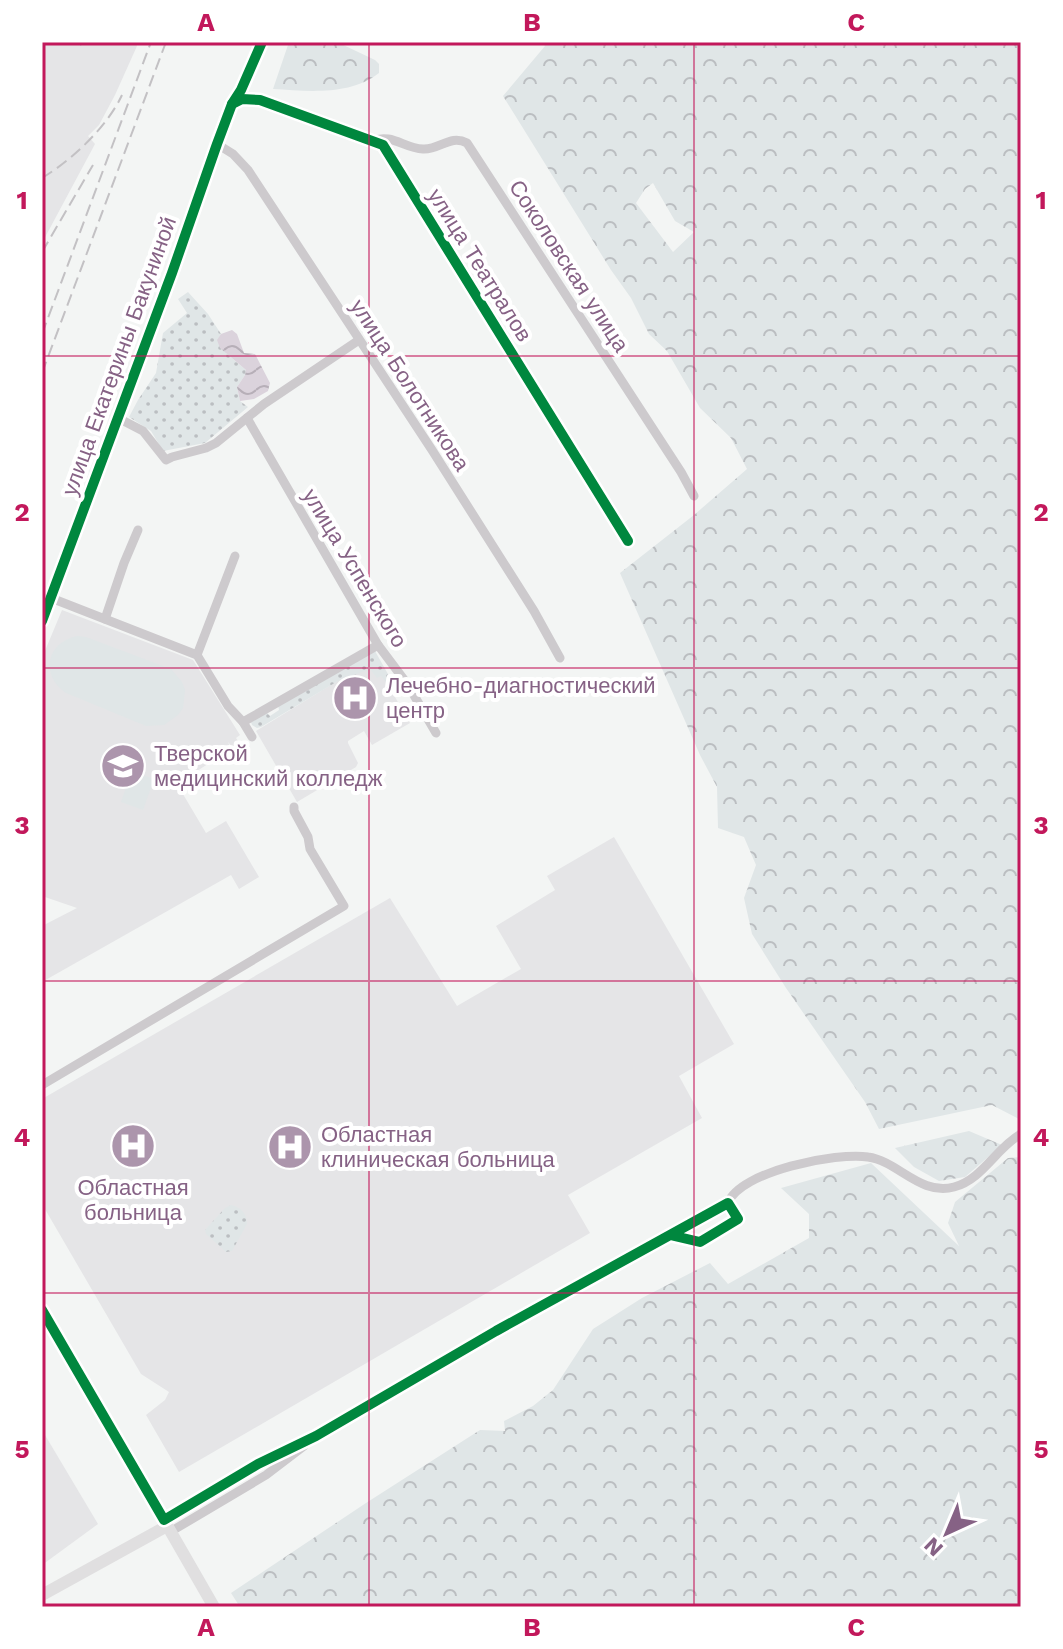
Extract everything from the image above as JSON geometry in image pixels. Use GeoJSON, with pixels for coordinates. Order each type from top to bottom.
{"type":"FeatureCollection","features":[{"type":"Feature","properties":{"kind":"main road"},"geometry":{"type":"LineString","coordinates":[[42,1595],[167,1526],[214,1607]]}},
{"type":"Feature","properties":{"kind":"street","name":"улица Екатерины Бакуниной"},"geometry":{"type":"LineString","coordinates":[[42,621],[232,104],[262,42]]}},
{"type":"Feature","properties":{"kind":"street","name":"улица Театралов"},"geometry":{"type":"LineString","coordinates":[[232,104],[242,99],[260,100],[383,145],[628,541]]}},
{"type":"Feature","properties":{"kind":"street","name":"Соколовская улица"},"geometry":{"type":"LineString","coordinates":[[371,141],[389,138],[422,149],[451,139],[467,143],[694,496]]}},
{"type":"Feature","properties":{"kind":"street","name":"улица Болотникова"},"geometry":{"type":"LineString","coordinates":[[217,144],[233,154],[248,170],[432,450],[560,658]]}},
{"type":"Feature","properties":{"kind":"street"},"geometry":{"type":"LineString","coordinates":[[118,418],[143,431],[166,460],[206,448],[264,404],[359,340]]}},
{"type":"Feature","properties":{"kind":"street","name":"улица Успенского"},"geometry":{"type":"LineString","coordinates":[[247,418],[378,645],[408,685],[436,733]]}},
{"type":"Feature","properties":{"kind":"street"},"geometry":{"type":"LineString","coordinates":[[105,619],[138,530]]}},
{"type":"Feature","properties":{"kind":"street"},"geometry":{"type":"LineString","coordinates":[[197,655],[235,556]]}},
{"type":"Feature","properties":{"kind":"street"},"geometry":{"type":"LineString","coordinates":[[51,598],[197,655],[228,706],[252,737]]}},
{"type":"Feature","properties":{"kind":"street"},"geometry":{"type":"LineString","coordinates":[[243,722],[378,645]]}},
{"type":"Feature","properties":{"kind":"street"},"geometry":{"type":"LineString","coordinates":[[42,1085],[344,906],[310,849],[308,837],[294,807]]}},
{"type":"Feature","properties":{"kind":"street"},"geometry":{"type":"LineString","coordinates":[[42,1310],[167,1526],[258,1464],[316,1436],[496,1331],[728,1203],[731,1195],[746,1183],[765,1174],[850,1156],[871,1157],[915,1181],[942,1188],[954,1187],[974,1177],[1021,1134]]}},
{"type":"Feature","properties":{"kind":"street"},"geometry":{"type":"LineString","coordinates":[[670,1235],[700,1242],[738,1219],[728,1203]]}},
{"type":"Feature","properties":{"kind":"shaded area"},"geometry":{"type":"Polygon","coordinates":[[[42,42],[136,42],[137,46],[99,125],[88,136],[95,144],[42,243],[42,42]]]}},
{"type":"Feature","properties":{"kind":"shaded area","name":"Тверской медицинский колледж"},"geometry":{"type":"Polygon","coordinates":[[[62,610],[193,660],[240,735],[236,738],[240,744],[233,748],[228,742],[231,749],[177,784],[206,833],[226,821],[259,877],[239,889],[231,875],[42,982],[42,926],[77,908],[42,896],[42,658],[62,610]]]}},
{"type":"Feature","properties":{"kind":"shaded area"},"geometry":{"type":"Polygon","coordinates":[[[373,659],[410,723],[372,745],[364,731],[348,741],[358,763],[356,767],[297,802],[256,731],[373,659]]]}},
{"type":"Feature","properties":{"kind":"shaded area","name":"Областная клиническая больница"},"geometry":{"type":"Polygon","coordinates":[[[614,837],[734,1044],[679,1076],[702,1118],[568,1195],[590,1233],[179,1472],[146,1415],[165,1400],[169,1392],[141,1374],[42,1204],[42,1099],[390,898],[457,1006],[521,969],[496,926],[555,890],[547,876],[614,837]]]}},
{"type":"Feature","properties":{"kind":"shaded area"},"geometry":{"type":"Polygon","coordinates":[[[42,1430],[98,1524],[42,1565],[42,1430]]]}},
{"type":"Feature","properties":{"kind":"green space"},"geometry":{"type":"Polygon","coordinates":[[[289,42],[337,42],[375,60],[379,64],[379,73],[342,89],[273,89],[289,42]]]}},
{"type":"Feature","properties":{"kind":"green space"},"geometry":{"type":"Polygon","coordinates":[[[542,42],[1021,42],[1021,1120],[992,1105],[879,1129],[865,1102],[752,934],[744,898],[756,865],[744,837],[718,828],[717,787],[620,573],[747,469],[731,438],[700,408],[667,351],[649,334],[631,298],[503,96],[545,46],[542,42]],[[653,183],[636,203],[673,252],[694,232],[675,221],[653,183]]]}},
{"type":"Feature","properties":{"kind":"green space"},"geometry":{"type":"Polygon","coordinates":[[[188,292],[221,334],[218,340],[227,354],[246,370],[237,387],[240,401],[248,407],[205,443],[163,451],[151,431],[129,417],[156,373],[163,333],[187,313],[178,299],[188,292]]]}},
{"type":"Feature","properties":{"kind":"green space"},"geometry":{"type":"Polygon","coordinates":[[[77,636],[171,669],[185,690],[183,708],[178,715],[164,725],[146,726],[66,693],[52,677],[50,660],[59,645],[77,636]]]}},
{"type":"Feature","properties":{"kind":"green space"},"geometry":{"type":"Polygon","coordinates":[[[375,651],[393,683],[389,686],[370,669],[338,681],[261,727],[252,725],[251,722],[266,712],[270,716],[279,710],[278,705],[375,651]]]}},
{"type":"Feature","properties":{"kind":"green space"},"geometry":{"type":"Polygon","coordinates":[[[132,771],[154,779],[143,810],[121,802],[132,771]]]}},
{"type":"Feature","properties":{"kind":"green space"},"geometry":{"type":"Polygon","coordinates":[[[969,1131],[1002,1145],[965,1177],[939,1181],[914,1167],[895,1148],[969,1131]]]}},
{"type":"Feature","properties":{"kind":"green space"},"geometry":{"type":"Polygon","coordinates":[[[1021,1157],[1021,1607],[240,1607],[231,1593],[480,1430],[505,1431],[504,1421],[533,1406],[553,1390],[593,1329],[642,1298],[710,1263],[728,1284],[809,1238],[809,1214],[781,1188],[871,1163],[959,1246],[948,1223],[955,1202],[1008,1158],[1021,1157]]]}},
{"type":"Feature","properties":{"kind":"green space"},"geometry":{"type":"Polygon","coordinates":[[[231,1205],[243,1212],[247,1224],[232,1251],[226,1252],[205,1230],[231,1205]]]}},
{"type":"Feature","properties":{"kind":"water"},"geometry":{"type":"Polygon","coordinates":[[[232,330],[237,334],[244,353],[255,354],[270,383],[268,391],[254,399],[240,401],[237,387],[246,370],[220,348],[217,340],[221,334],[232,330]]]}},
{"type":"Feature","properties":{"kind":"railway"},"geometry":{"type":"LineString","coordinates":[[80,45],[85,42]]}},
{"type":"Feature","properties":{"kind":"railway"},"geometry":{"type":"LineString","coordinates":[[42,334],[151,42]]}},
{"type":"Feature","properties":{"kind":"railway"},"geometry":{"type":"LineString","coordinates":[[42,373],[166,42]]}},
{"type":"Feature","properties":{"kind":"railway"},"geometry":{"type":"LineString","coordinates":[[42,178],[88,142],[122,95]]}},
{"type":"Feature","properties":{"kind":"railway"},"geometry":{"type":"LineString","coordinates":[[42,252],[93,165]]}},
{"type":"Feature","properties":{"kind":"cycle path"},"geometry":{"type":"LineString","coordinates":[[42,621],[232,104],[262,42]]}},
{"type":"Feature","properties":{"kind":"cycle path"},"geometry":{"type":"LineString","coordinates":[[232,104],[242,99],[260,100],[383,145],[628,541]]}},
{"type":"Feature","properties":{"kind":"cycle path"},"geometry":{"type":"LineString","coordinates":[[42,1310],[164,1520],[258,1464],[316,1436],[496,1331],[728,1203],[738,1219],[700,1242],[670,1235]]}},
{"type":"Feature","properties":{"kind":"place","name":"Лечебно-диагностический центр"},"geometry":{"type":"Point","coordinates":[355,698]}},
{"type":"Feature","properties":{"kind":"place","name":"Тверской медицинский колледж"},"geometry":{"type":"Point","coordinates":[123,766]}},
{"type":"Feature","properties":{"kind":"place","name":"Областная больница"},"geometry":{"type":"Point","coordinates":[133,1146]}},
{"type":"Feature","properties":{"kind":"place","name":"Областная клиническая больница"},"geometry":{"type":"Point","coordinates":[290,1147]}}]}
